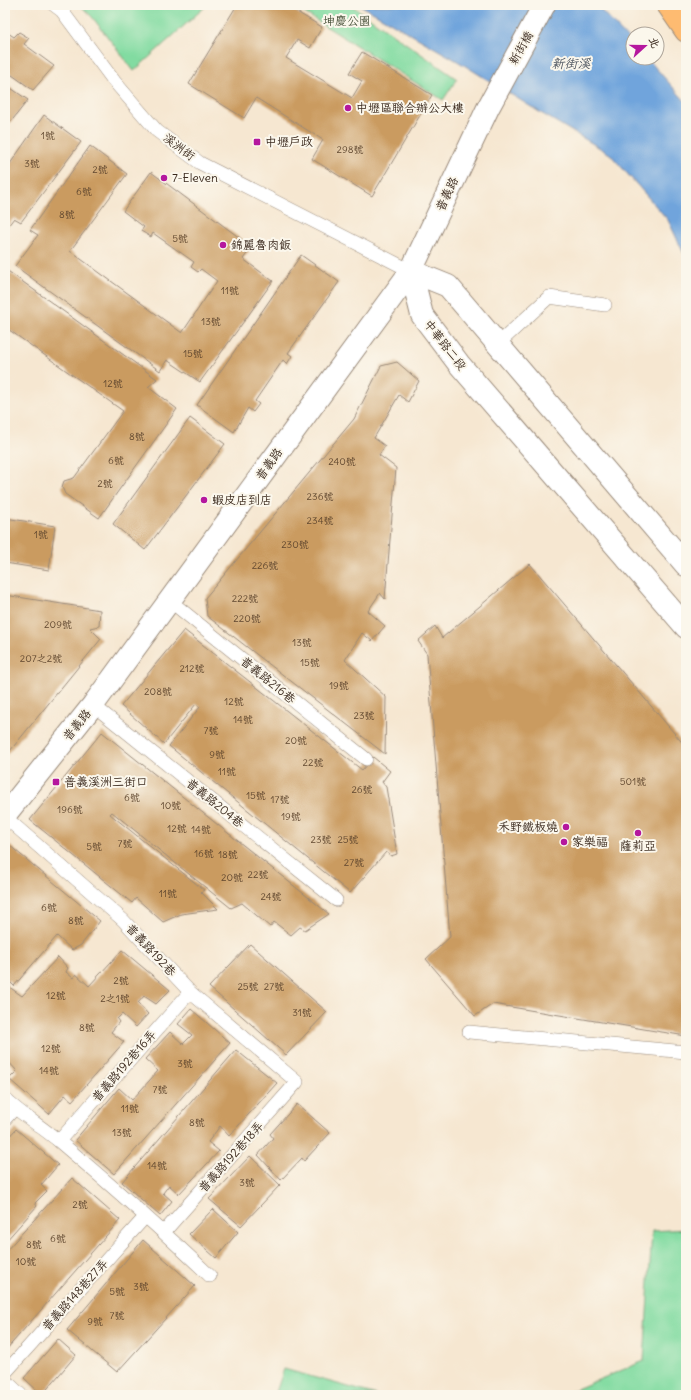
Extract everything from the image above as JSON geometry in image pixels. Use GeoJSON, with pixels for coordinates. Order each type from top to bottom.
{"type":"FeatureCollection","features":[{"type":"Feature","properties":{"kind":"main road"},"geometry":{"type":"LineString","coordinates":[[668,5],[686,32]]}},
{"type":"Feature","properties":{"kind":"street","name":"新街橋"},"geometry":{"type":"LineString","coordinates":[[497,91],[544,5]]}},
{"type":"Feature","properties":{"kind":"street","name":"普義路"},"geometry":{"type":"LineString","coordinates":[[5,816],[93,705],[411,270],[497,91]]}},
{"type":"Feature","properties":{"kind":"street"},"geometry":{"type":"LineString","coordinates":[[411,270],[448,286],[686,566]]}},
{"type":"Feature","properties":{"kind":"street","name":"中華路二段"},"geometry":{"type":"LineString","coordinates":[[411,270],[422,315],[459,364],[686,627]]}},
{"type":"Feature","properties":{"kind":"lane","name":"溪洲街"},"geometry":{"type":"LineString","coordinates":[[54,5],[62,11],[114,81],[158,131],[200,163],[411,270]]}},
{"type":"Feature","properties":{"kind":"lane"},"geometry":{"type":"LineString","coordinates":[[498,344],[549,297],[605,305]]}},
{"type":"Feature","properties":{"kind":"lane","name":"普義路216巷"},"geometry":{"type":"LineString","coordinates":[[169,600],[366,759]]}},
{"type":"Feature","properties":{"kind":"lane","name":"普義路204巷"},"geometry":{"type":"LineString","coordinates":[[93,705],[336,900]]}},
{"type":"Feature","properties":{"kind":"lane","name":"普義路192巷"},"geometry":{"type":"LineString","coordinates":[[5,816],[123,920],[190,992],[298,1082]]}},
{"type":"Feature","properties":{"kind":"lane","name":"普義路192巷16弄"},"geometry":{"type":"LineString","coordinates":[[59,1141],[190,992]]}},
{"type":"Feature","properties":{"kind":"lane"},"geometry":{"type":"LineString","coordinates":[[469,1032],[686,1052]]}},
{"type":"Feature","properties":{"kind":"lane","name":"普義路192巷18弄"},"geometry":{"type":"LineString","coordinates":[[164,1232],[298,1082]]}},
{"type":"Feature","properties":{"kind":"lane"},"geometry":{"type":"LineString","coordinates":[[5,1099],[59,1141],[164,1232],[210,1276]]}},
{"type":"Feature","properties":{"kind":"lane"},"geometry":{"type":"LineString","coordinates":[[5,1119],[15,1108]]}},
{"type":"Feature","properties":{"kind":"lane","name":"普義路148巷27弄"},"geometry":{"type":"LineString","coordinates":[[5,1373],[146,1217]]}},
{"type":"Feature","properties":{"kind":"lane"},"geometry":{"type":"LineString","coordinates":[[5,1380],[21,1395]]}},
{"type":"Feature","properties":{"kind":"green space"},"geometry":{"type":"Polygon","coordinates":[[[80,5],[207,5],[134,71],[93,18],[80,5]]]}},
{"type":"Feature","properties":{"kind":"green space","name":"坤慶公園"},"geometry":{"type":"Polygon","coordinates":[[[292,5],[351,5],[457,79],[443,100],[292,5]]]}},
{"type":"Feature","properties":{"kind":"green space"},"geometry":{"type":"Polygon","coordinates":[[[686,1229],[686,1395],[562,1395],[644,1361],[652,1231],[686,1229]]]}},
{"type":"Feature","properties":{"kind":"green space"},"geometry":{"type":"Polygon","coordinates":[[[284,1369],[377,1395],[275,1395],[284,1369]]]}},
{"type":"Feature","properties":{"kind":"water","name":"新街溪"},"geometry":{"type":"Polygon","coordinates":[[[360,5],[596,5],[625,36],[625,66],[654,66],[686,102],[686,258],[668,220],[610,154],[459,62],[360,5]]]}},
{"type":"Feature","properties":{"kind":"building","name":"中壢區聯合辦公大樓"},"geometry":{"type":"Polygon","coordinates":[[[237,5],[285,5],[322,27],[310,48],[297,40],[286,58],[352,98],[362,81],[349,73],[362,52],[432,95],[372,196],[312,159],[323,140],[256,98],[244,118],[189,84],[237,5]]]}},
{"type":"Feature","properties":{"kind":"building"},"geometry":{"type":"Polygon","coordinates":[[[5,31],[14,37],[19,32],[29,38],[24,44],[54,66],[33,90],[5,70],[5,31]]]}},
{"type":"Feature","properties":{"kind":"building"},"geometry":{"type":"Polygon","coordinates":[[[5,84],[28,100],[6,128],[5,127],[5,84]]]}},
{"type":"Feature","properties":{"kind":"building"},"geometry":{"type":"Polygon","coordinates":[[[44,115],[81,142],[21,222],[14,218],[5,230],[5,171],[44,115]]]}},
{"type":"Feature","properties":{"kind":"building"},"geometry":{"type":"Polygon","coordinates":[[[90,146],[127,174],[70,251],[182,333],[217,281],[201,269],[198,272],[191,267],[194,262],[153,233],[151,237],[141,231],[144,227],[123,211],[151,172],[252,247],[243,259],[273,281],[200,382],[167,360],[160,371],[15,266],[38,235],[30,230],[90,146]]]}},
{"type":"Feature","properties":{"kind":"building"},"geometry":{"type":"Polygon","coordinates":[[[301,255],[339,282],[288,353],[292,356],[287,364],[283,360],[255,401],[259,404],[253,412],[248,408],[234,432],[197,405],[301,255]]]}},
{"type":"Feature","properties":{"kind":"building"},"geometry":{"type":"Polygon","coordinates":[[[5,269],[157,379],[148,387],[177,409],[99,518],[65,494],[62,487],[64,481],[74,478],[123,411],[5,327],[5,269]]]}},
{"type":"Feature","properties":{"kind":"building"},"geometry":{"type":"Polygon","coordinates":[[[397,362],[419,381],[408,402],[399,395],[374,438],[385,446],[379,455],[396,468],[385,599],[380,593],[368,611],[385,626],[372,641],[362,633],[345,660],[386,697],[385,754],[207,616],[205,598],[354,419],[381,366],[397,362]]]}},
{"type":"Feature","properties":{"kind":"building"},"geometry":{"type":"Polygon","coordinates":[[[190,418],[225,444],[145,550],[113,524],[190,418]]]}},
{"type":"Feature","properties":{"kind":"building"},"geometry":{"type":"Polygon","coordinates":[[[5,518],[55,526],[49,570],[5,563],[5,518]]]}},
{"type":"Feature","properties":{"kind":"building","name":"家樂福"},"geometry":{"type":"Polygon","coordinates":[[[530,564],[686,747],[686,1036],[493,1004],[475,1016],[426,959],[450,937],[427,654],[418,641],[435,626],[442,638],[530,564]]]}},
{"type":"Feature","properties":{"kind":"building"},"geometry":{"type":"Polygon","coordinates":[[[5,595],[100,610],[99,626],[90,628],[101,639],[5,757],[5,595]]]}},
{"type":"Feature","properties":{"kind":"building"},"geometry":{"type":"Polygon","coordinates":[[[184,630],[362,770],[373,757],[390,771],[382,782],[386,787],[397,854],[391,856],[386,852],[350,893],[169,746],[200,707],[196,704],[164,744],[121,706],[184,630]]]}},
{"type":"Feature","properties":{"kind":"building"},"geometry":{"type":"Polygon","coordinates":[[[102,732],[329,914],[305,930],[300,927],[291,935],[274,922],[270,927],[242,903],[231,908],[112,812],[110,814],[204,890],[201,892],[218,909],[181,914],[163,922],[136,898],[132,903],[30,820],[102,732]]]}},
{"type":"Feature","properties":{"kind":"building"},"geometry":{"type":"Polygon","coordinates":[[[9,845],[100,921],[81,945],[72,950],[57,936],[14,986],[8,980],[5,984],[5,849],[9,845]]]}},
{"type":"Feature","properties":{"kind":"building"},"geometry":{"type":"Polygon","coordinates":[[[250,944],[327,1012],[286,1055],[209,987],[250,944]]]}},
{"type":"Feature","properties":{"kind":"building"},"geometry":{"type":"Polygon","coordinates":[[[122,950],[170,990],[156,1004],[144,996],[138,1003],[148,1014],[136,1027],[122,1014],[117,1019],[119,1022],[111,1032],[124,1042],[72,1101],[65,1095],[49,1114],[9,1079],[17,1071],[5,1058],[7,1055],[5,1053],[5,984],[22,996],[58,957],[68,968],[66,972],[73,978],[76,974],[89,986],[122,950]]]}},
{"type":"Feature","properties":{"kind":"building"},"geometry":{"type":"Polygon","coordinates":[[[191,1009],[230,1043],[114,1174],[75,1140],[119,1088],[132,1100],[158,1071],[145,1059],[170,1032],[183,1044],[192,1035],[178,1024],[191,1009]]]}},
{"type":"Feature","properties":{"kind":"building"},"geometry":{"type":"Polygon","coordinates":[[[236,1050],[277,1083],[229,1136],[220,1126],[208,1142],[219,1151],[179,1194],[169,1185],[163,1193],[172,1201],[160,1216],[122,1182],[236,1050]]]}},
{"type":"Feature","properties":{"kind":"building"},"geometry":{"type":"Polygon","coordinates":[[[297,1104],[330,1133],[304,1161],[302,1158],[281,1180],[258,1155],[273,1138],[270,1134],[297,1104]]]}},
{"type":"Feature","properties":{"kind":"building"},"geometry":{"type":"Polygon","coordinates":[[[16,1129],[58,1165],[41,1185],[47,1191],[35,1203],[37,1206],[5,1242],[5,1141],[16,1129]]]}},
{"type":"Feature","properties":{"kind":"building"},"geometry":{"type":"Polygon","coordinates":[[[250,1156],[280,1185],[241,1226],[209,1199],[250,1156]]]}},
{"type":"Feature","properties":{"kind":"building"},"geometry":{"type":"Polygon","coordinates":[[[72,1178],[120,1220],[5,1351],[5,1252],[72,1178]]]}},
{"type":"Feature","properties":{"kind":"building"},"geometry":{"type":"Polygon","coordinates":[[[213,1209],[238,1232],[216,1258],[189,1234],[213,1209]]]}},
{"type":"Feature","properties":{"kind":"building"},"geometry":{"type":"Polygon","coordinates":[[[143,1240],[195,1286],[117,1372],[67,1330],[143,1240]]]}},
{"type":"Feature","properties":{"kind":"building"},"geometry":{"type":"Polygon","coordinates":[[[58,1339],[76,1355],[42,1395],[24,1378],[58,1339]]]}},
{"type":"Feature","properties":{"kind":"place","name":"中壢區聯合辦公大樓"},"geometry":{"type":"Point","coordinates":[348,108]}},
{"type":"Feature","properties":{"kind":"place","name":"中壢戶政"},"geometry":{"type":"Point","coordinates":[257,142]}},
{"type":"Feature","properties":{"kind":"place","name":"7-Eleven"},"geometry":{"type":"Point","coordinates":[164,178]}},
{"type":"Feature","properties":{"kind":"place","name":"錦麗魯肉飯"},"geometry":{"type":"Point","coordinates":[223,245]}},
{"type":"Feature","properties":{"kind":"place","name":"蝦皮店到店"},"geometry":{"type":"Point","coordinates":[204,500]}},
{"type":"Feature","properties":{"kind":"place","name":"普義溪洲三街口"},"geometry":{"type":"Point","coordinates":[56,782]}},
{"type":"Feature","properties":{"kind":"place","name":"禾野鐵板燒"},"geometry":{"type":"Point","coordinates":[566,827]}},
{"type":"Feature","properties":{"kind":"place","name":"薩莉亞"},"geometry":{"type":"Point","coordinates":[638,833]}},
{"type":"Feature","properties":{"kind":"place","name":"家樂福"},"geometry":{"type":"Point","coordinates":[564,842]}}]}
